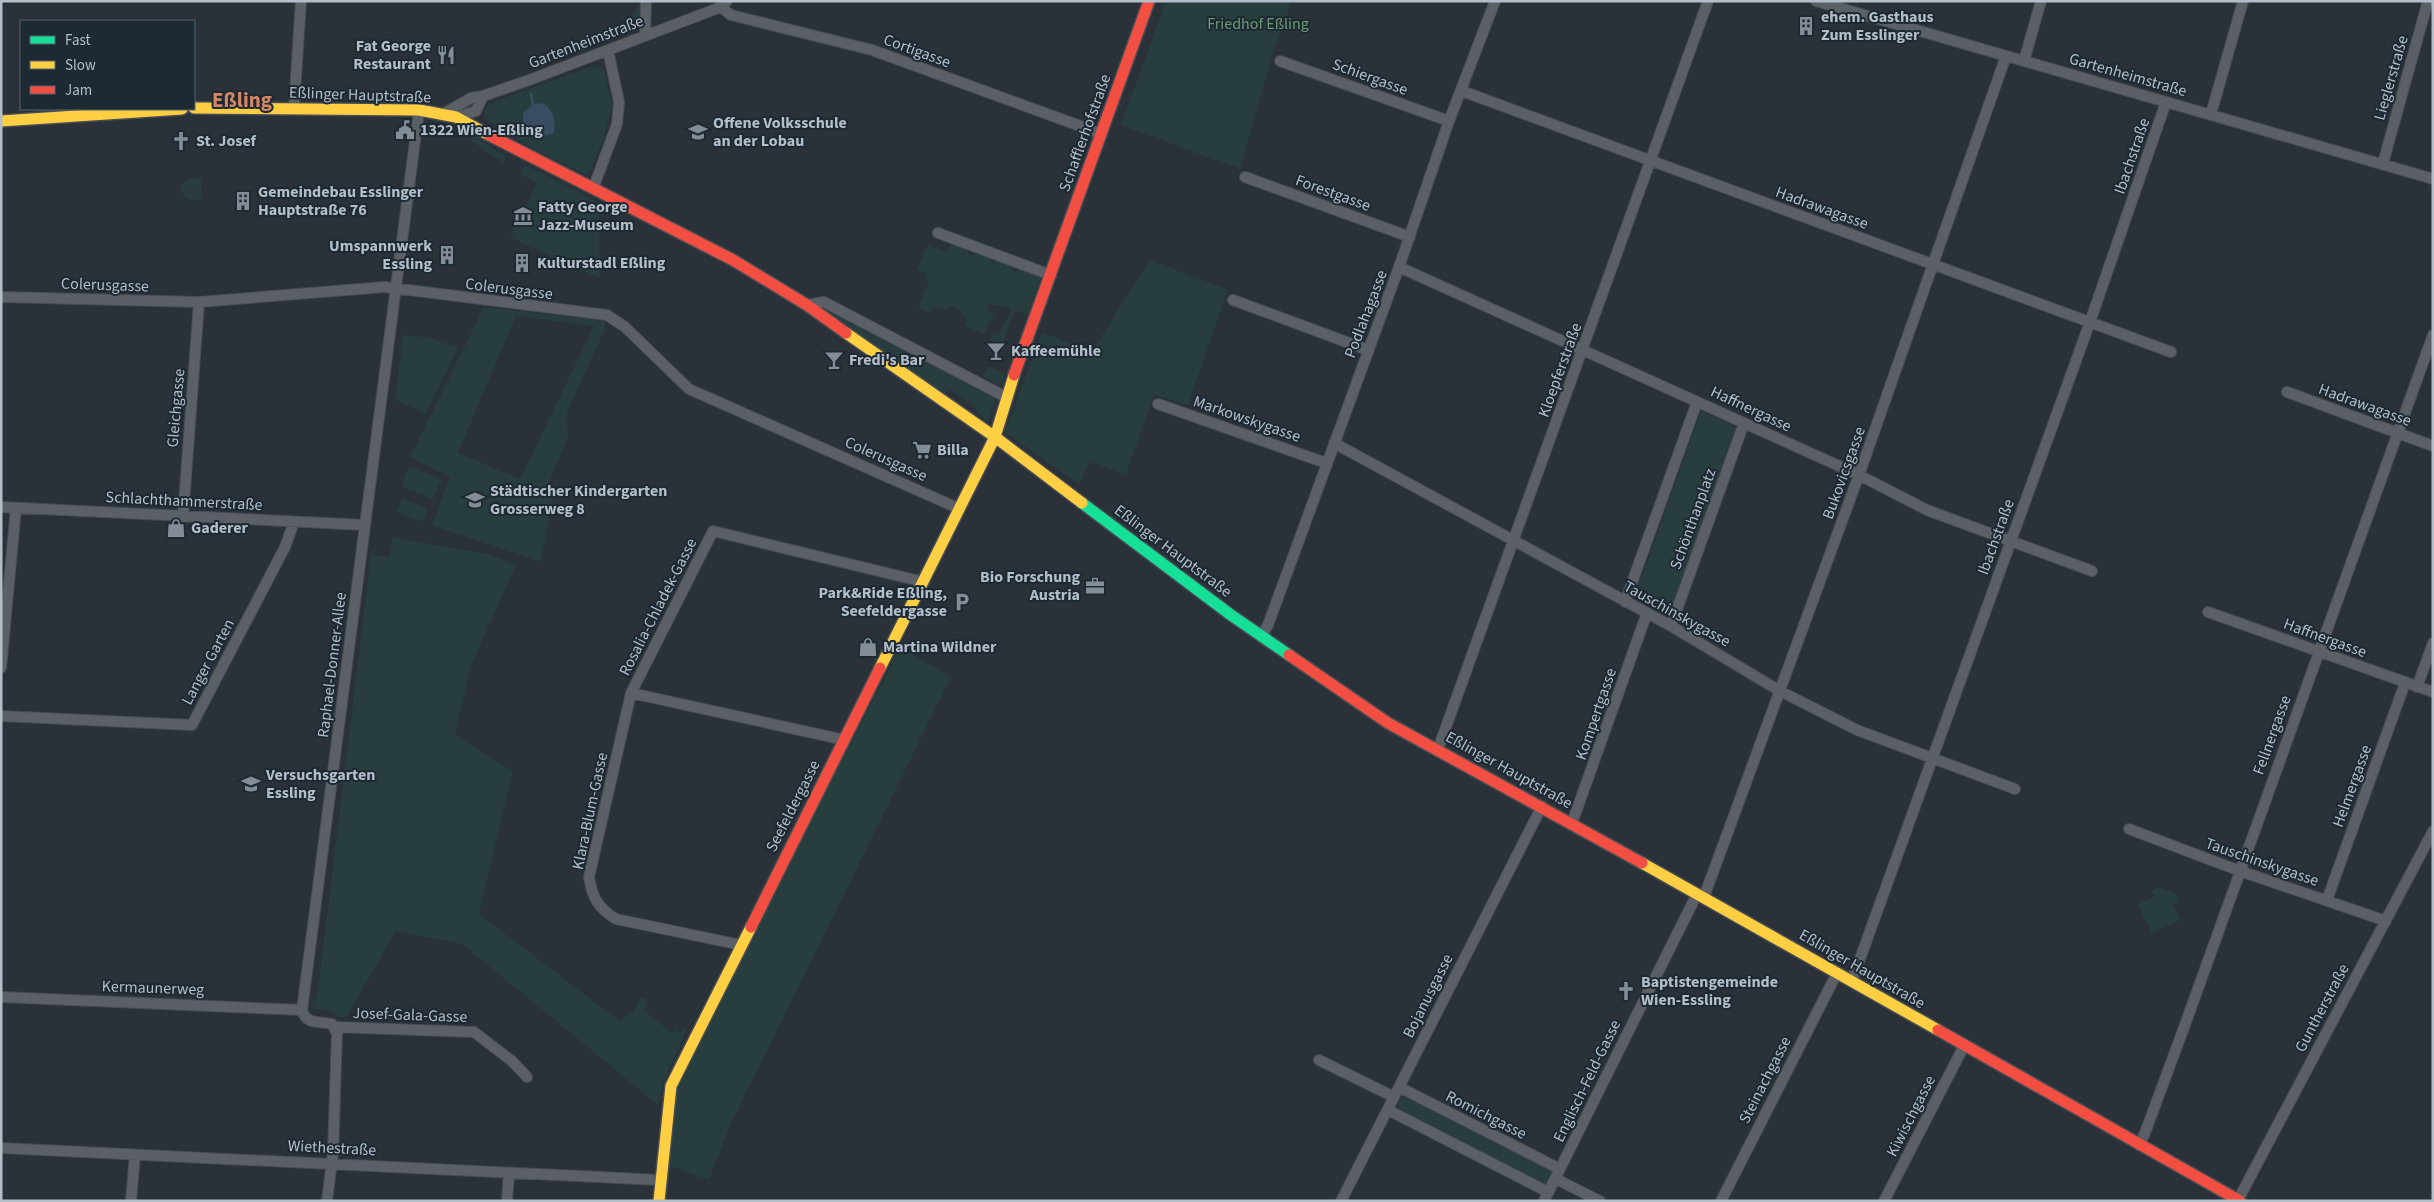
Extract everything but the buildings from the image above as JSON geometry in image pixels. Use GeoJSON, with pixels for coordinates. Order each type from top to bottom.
{"type":"FeatureCollection","features":[{"type":"Feature","properties":{"kind":"main road","name":"Schafflerhofstraße"},"geometry":{"type":"LineString","coordinates":[[994,437],[1006,397],[1150,1]]}},
{"type":"Feature","properties":{"kind":"main road","name":"Eßlinger Hauptstraße"},"geometry":{"type":"LineString","coordinates":[[195,108],[418,110],[456,117],[733,260],[807,305],[994,437],[1261,636],[1388,723],[1542,806],[2239,1200]]}},
{"type":"Feature","properties":{"kind":"main road"},"geometry":{"type":"LineString","coordinates":[[1,121],[167,110]]}},
{"type":"Feature","properties":{"kind":"main road","name":"Seefeldergasse"},"geometry":{"type":"LineString","coordinates":[[658,1201],[671,1086],[924,582],[994,437]]}},
{"type":"Feature","properties":{"kind":"street"},"geometry":{"type":"LineString","coordinates":[[294,108],[301,1]]}},
{"type":"Feature","properties":{"kind":"street"},"geometry":{"type":"LineString","coordinates":[[645,35],[646,1]]}},
{"type":"Feature","properties":{"kind":"street","name":"Podlahagasse"},"geometry":{"type":"LineString","coordinates":[[1261,636],[1268,625],[1326,463],[1400,267],[1449,122],[1495,1]]}},
{"type":"Feature","properties":{"kind":"street","name":"Kloepferstraße"},"geometry":{"type":"LineString","coordinates":[[1438,749],[1652,161],[1708,1]]}},
{"type":"Feature","properties":{"kind":"street","name":"Gartenheimstraße"},"geometry":{"type":"LineString","coordinates":[[1816,1],[1842,5],[2006,56],[2383,163],[2433,179]]}},
{"type":"Feature","properties":{"kind":"street"},"geometry":{"type":"LineString","coordinates":[[2024,61],[2041,1]]}},
{"type":"Feature","properties":{"kind":"street"},"geometry":{"type":"LineString","coordinates":[[2211,114],[2243,1]]}},
{"type":"Feature","properties":{"kind":"street","name":"Lieglerstraße"},"geometry":{"type":"LineString","coordinates":[[2383,163],[2428,1]]}},
{"type":"Feature","properties":{"kind":"street","name":"Gartenheimstraße"},"geometry":{"type":"LineString","coordinates":[[443,114],[471,98],[483,96],[608,50],[724,4]]}},
{"type":"Feature","properties":{"kind":"street","name":"Cortigasse"},"geometry":{"type":"LineString","coordinates":[[724,4],[732,16],[872,50],[1102,134]]}},
{"type":"Feature","properties":{"kind":"street"},"geometry":{"type":"LineString","coordinates":[[593,189],[617,124],[618,102],[608,50]]}},
{"type":"Feature","properties":{"kind":"street","name":"Bukovicsgasse"},"geometry":{"type":"LineString","coordinates":[[1700,896],[1780,691],[1859,475],[1934,266],[2006,56]]}},
{"type":"Feature","properties":{"kind":"street","name":"Schiergasse"},"geometry":{"type":"LineString","coordinates":[[1280,61],[1449,122]]}},
{"type":"Feature","properties":{"kind":"street","name":"Hadrawagasse"},"geometry":{"type":"LineString","coordinates":[[1462,91],[2171,352]]}},
{"type":"Feature","properties":{"kind":"street"},"geometry":{"type":"LineString","coordinates":[[483,96],[476,111],[484,132]]}},
{"type":"Feature","properties":{"kind":"street","name":"Ibachstraße"},"geometry":{"type":"LineString","coordinates":[[1852,981],[2090,322],[2166,102]]}},
{"type":"Feature","properties":{"kind":"street","name":"Raphael-Donner-Allee"},"geometry":{"type":"LineString","coordinates":[[302,1010],[418,110]]}},
{"type":"Feature","properties":{"kind":"street"},"geometry":{"type":"LineString","coordinates":[[456,117],[476,111]]}},
{"type":"Feature","properties":{"kind":"street","name":"Forestgasse"},"geometry":{"type":"LineString","coordinates":[[1245,177],[1410,237]]}},
{"type":"Feature","properties":{"kind":"street"},"geometry":{"type":"LineString","coordinates":[[938,233],[1051,275]]}},
{"type":"Feature","properties":{"kind":"street","name":"Haffnergasse"},"geometry":{"type":"LineString","coordinates":[[1400,267],[1583,352],[1859,475],[1928,510],[2092,571]]}},
{"type":"Feature","properties":{"kind":"street","name":"Colerusgasse"},"geometry":{"type":"LineString","coordinates":[[1,297],[199,302],[395,288],[404,291],[608,315],[625,327],[689,389],[960,509]]}},
{"type":"Feature","properties":{"kind":"street"},"geometry":{"type":"LineString","coordinates":[[1233,300],[1368,350]]}},
{"type":"Feature","properties":{"kind":"street","name":"Gleichgasse"},"geometry":{"type":"LineString","coordinates":[[183,517],[199,302]]}},
{"type":"Feature","properties":{"kind":"street","name":"Eßlinger Hauptstraße"},"geometry":{"type":"LineString","coordinates":[[807,305],[824,302],[1006,397]]}},
{"type":"Feature","properties":{"kind":"street","name":"Fellnergasse"},"geometry":{"type":"LineString","coordinates":[[2138,1144],[2146,1133],[2433,335]]}},
{"type":"Feature","properties":{"kind":"street","name":"Hadrawagasse"},"geometry":{"type":"LineString","coordinates":[[2288,392],[2433,446]]}},
{"type":"Feature","properties":{"kind":"street"},"geometry":{"type":"LineString","coordinates":[[1625,602],[1697,402]]}},
{"type":"Feature","properties":{"kind":"street","name":"Markowskygasse"},"geometry":{"type":"LineString","coordinates":[[1158,404],[1326,463]]}},
{"type":"Feature","properties":{"kind":"street","name":"Schönthanplatz"},"geometry":{"type":"LineString","coordinates":[[1671,626],[1744,423]]}},
{"type":"Feature","properties":{"kind":"street","name":"Tauschinskygasse"},"geometry":{"type":"LineString","coordinates":[[1334,443],[1671,626],[1780,691],[1857,730],[2015,789]]}},
{"type":"Feature","properties":{"kind":"street","name":"Schlachthammerstraße"},"geometry":{"type":"LineString","coordinates":[[1,507],[365,525]]}},
{"type":"Feature","properties":{"kind":"street"},"geometry":{"type":"LineString","coordinates":[[1,668],[16,508]]}},
{"type":"Feature","properties":{"kind":"street","name":"Langer Garten"},"geometry":{"type":"LineString","coordinates":[[1,716],[192,725],[285,547],[294,522]]}},
{"type":"Feature","properties":{"kind":"street","name":"Rosalia-Chladek-Gasse"},"geometry":{"type":"LineString","coordinates":[[845,740],[631,693],[713,532],[924,582]]}},
{"type":"Feature","properties":{"kind":"street","name":"Haffnergasse"},"geometry":{"type":"LineString","coordinates":[[2208,612],[2433,692]]}},
{"type":"Feature","properties":{"kind":"street","name":"Kompertgasse"},"geometry":{"type":"LineString","coordinates":[[1572,823],[1647,613]]}},
{"type":"Feature","properties":{"kind":"street"},"geometry":{"type":"LineString","coordinates":[[2417,686],[2433,643]]}},
{"type":"Feature","properties":{"kind":"street","name":"Helmergasse"},"geometry":{"type":"LineString","coordinates":[[2327,900],[2405,683]]}},
{"type":"Feature","properties":{"kind":"street","name":"Klara-Blum-Gasse"},"geometry":{"type":"LineString","coordinates":[[631,693],[589,877],[594,897],[605,912],[616,919],[741,946]]}},
{"type":"Feature","properties":{"kind":"street","name":"Bojanusgasse"},"geometry":{"type":"LineString","coordinates":[[1341,1201],[1542,806]]}},
{"type":"Feature","properties":{"kind":"street","name":"Tauschinskygasse"},"geometry":{"type":"LineString","coordinates":[[2129,829],[2240,871],[2386,921]]}},
{"type":"Feature","properties":{"kind":"street","name":"Guntherstraße"},"geometry":{"type":"LineString","coordinates":[[2239,1200],[2433,831]]}},
{"type":"Feature","properties":{"kind":"street","name":"Englisch-Feld-Gasse"},"geometry":{"type":"LineString","coordinates":[[1546,1196],[1700,896]]}},
{"type":"Feature","properties":{"kind":"street","name":"Steinachgasse"},"geometry":{"type":"LineString","coordinates":[[1721,1201],[1837,973]]}},
{"type":"Feature","properties":{"kind":"street","name":"Kermaunerweg"},"geometry":{"type":"LineString","coordinates":[[1,997],[302,1010]]}},
{"type":"Feature","properties":{"kind":"street"},"geometry":{"type":"LineString","coordinates":[[302,1010],[308,1021],[332,1024],[336,1027],[338,1041],[327,1201]]}},
{"type":"Feature","properties":{"kind":"street","name":"Josef-Gala-Gasse"},"geometry":{"type":"LineString","coordinates":[[336,1027],[474,1032],[498,1050],[527,1077]]}},
{"type":"Feature","properties":{"kind":"street","name":"Kiwischgasse"},"geometry":{"type":"LineString","coordinates":[[1884,1201],[1964,1046]]}},
{"type":"Feature","properties":{"kind":"street"},"geometry":{"type":"LineString","coordinates":[[1319,1060],[1394,1097]]}},
{"type":"Feature","properties":{"kind":"street","name":"Romichgasse"},"geometry":{"type":"LineString","coordinates":[[1398,1087],[1560,1169]]}},
{"type":"Feature","properties":{"kind":"street"},"geometry":{"type":"LineString","coordinates":[[1388,1110],[1546,1196]]}},
{"type":"Feature","properties":{"kind":"street","name":"Wiethestraße"},"geometry":{"type":"LineString","coordinates":[[1,1148],[660,1180]]}},
{"type":"Feature","properties":{"kind":"street"},"geometry":{"type":"LineString","coordinates":[[131,1201],[135,1155]]}},
{"type":"Feature","properties":{"kind":"street"},"geometry":{"type":"LineString","coordinates":[[507,1201],[509,1173]]}},
{"type":"Feature","properties":{"kind":"street"},"geometry":{"type":"LineString","coordinates":[[1556,1179],[1600,1201]]}},
{"type":"Feature","properties":{"kind":"green space","name":"Friedhof Eßling"},"geometry":{"type":"Polygon","coordinates":[[[1166,1],[1292,1],[1273,53],[1240,169],[1121,125],[1166,1]]]}},
{"type":"Feature","properties":{"kind":"green space"},"geometry":{"type":"Polygon","coordinates":[[[641,2],[641,27],[621,34],[620,31],[641,2]]]}},
{"type":"Feature","properties":{"kind":"green space"},"geometry":{"type":"Polygon","coordinates":[[[594,66],[605,70],[612,107],[604,137],[590,172],[586,175],[527,145],[485,118],[486,107],[498,100],[594,66]]]}},
{"type":"Feature","properties":{"kind":"green space"},"geometry":{"type":"Polygon","coordinates":[[[472,134],[506,156],[504,164],[472,141],[472,134]]]}},
{"type":"Feature","properties":{"kind":"green space"},"geometry":{"type":"Polygon","coordinates":[[[525,165],[594,200],[593,202],[599,205],[600,279],[510,237],[537,183],[520,174],[525,165]]]}},
{"type":"Feature","properties":{"kind":"green space"},"geometry":{"type":"Polygon","coordinates":[[[201,178],[201,201],[186,199],[181,191],[182,184],[190,179],[201,178]]]}},
{"type":"Feature","properties":{"kind":"green space"},"geometry":{"type":"Polygon","coordinates":[[[951,242],[969,248],[968,254],[973,255],[975,250],[991,256],[990,262],[994,264],[997,258],[1014,264],[1012,270],[1017,272],[1019,267],[1042,274],[1028,315],[1015,310],[1002,345],[990,340],[993,334],[998,335],[1012,309],[990,304],[987,310],[994,313],[984,334],[964,325],[967,318],[962,316],[963,312],[949,305],[946,309],[934,306],[930,313],[918,307],[929,281],[925,278],[926,274],[916,269],[928,245],[947,252],[951,242]]]}},
{"type":"Feature","properties":{"kind":"green space"},"geometry":{"type":"Polygon","coordinates":[[[1150,260],[1228,290],[1188,405],[1154,395],[1126,474],[1090,462],[1079,485],[1005,432],[1042,332],[1091,352],[1150,260]]]}},
{"type":"Feature","properties":{"kind":"green space"},"geometry":{"type":"Polygon","coordinates":[[[823,306],[994,395],[995,402],[989,420],[985,421],[969,400],[967,402],[950,389],[947,392],[937,390],[870,345],[823,306]]]}},
{"type":"Feature","properties":{"kind":"green space"},"geometry":{"type":"Polygon","coordinates":[[[484,307],[606,321],[605,329],[567,412],[568,437],[548,485],[552,501],[541,562],[432,525],[450,477],[410,457],[484,307]],[[516,316],[458,453],[520,479],[594,326],[516,316]]]}},
{"type":"Feature","properties":{"kind":"green space"},"geometry":{"type":"Polygon","coordinates":[[[403,335],[426,337],[458,348],[426,414],[395,400],[403,335]]]}},
{"type":"Feature","properties":{"kind":"green space"},"geometry":{"type":"Polygon","coordinates":[[[989,366],[1006,374],[1001,386],[983,377],[989,366]]]}},
{"type":"Feature","properties":{"kind":"green space"},"geometry":{"type":"Polygon","coordinates":[[[1701,411],[1736,427],[1670,615],[1635,596],[1701,411]]]}},
{"type":"Feature","properties":{"kind":"green space"},"geometry":{"type":"Polygon","coordinates":[[[409,466],[441,479],[433,499],[401,486],[409,466]]]}},
{"type":"Feature","properties":{"kind":"green space"},"geometry":{"type":"Polygon","coordinates":[[[402,498],[428,509],[422,522],[396,512],[402,498]]]}},
{"type":"Feature","properties":{"kind":"green space"},"geometry":{"type":"Polygon","coordinates":[[[392,537],[487,554],[516,565],[471,666],[455,735],[513,771],[479,914],[621,1022],[628,1013],[631,1014],[642,996],[648,1002],[644,1010],[672,1033],[677,1025],[679,1026],[676,1031],[680,1033],[683,1029],[686,1030],[664,1081],[658,1105],[462,944],[396,931],[347,1016],[340,1017],[325,1010],[313,1009],[311,1004],[317,997],[371,555],[390,557],[392,537]]]}},
{"type":"Feature","properties":{"kind":"green space"},"geometry":{"type":"Polygon","coordinates":[[[900,647],[951,677],[730,1126],[709,1180],[670,1166],[677,1091],[721,997],[900,647]]]}},
{"type":"Feature","properties":{"kind":"green space"},"geometry":{"type":"Polygon","coordinates":[[[2159,887],[2175,892],[2179,900],[2173,904],[2181,920],[2152,933],[2137,904],[2154,896],[2151,890],[2159,887]]]}},
{"type":"Feature","properties":{"kind":"green space"},"geometry":{"type":"Polygon","coordinates":[[[1400,1097],[1410,1098],[1546,1166],[1551,1170],[1553,1176],[1547,1186],[1400,1112],[1398,1102],[1400,1097]]]}},
{"type":"Feature","properties":{"kind":"water"},"geometry":{"type":"Polygon","coordinates":[[[543,103],[550,109],[553,116],[554,133],[543,137],[531,136],[523,126],[523,113],[533,104],[543,103]]]}},
{"type":"Feature","properties":{"kind":"waterway"},"geometry":{"type":"LineString","coordinates":[[531,94],[533,104]]}},
{"type":"Feature","properties":{"kind":"traffic: fast"},"geometry":{"type":"LineString","coordinates":[[1082,503],[1231,615],[1289,655]]}},
{"type":"Feature","properties":{"kind":"traffic: slow"},"geometry":{"type":"LineString","coordinates":[[195,108],[419,110],[456,117],[489,135]]}},
{"type":"Feature","properties":{"kind":"traffic: slow"},"geometry":{"type":"LineString","coordinates":[[1,121],[167,110]]}},
{"type":"Feature","properties":{"kind":"traffic: slow"},"geometry":{"type":"LineString","coordinates":[[846,333],[995,437],[1082,503]]}},
{"type":"Feature","properties":{"kind":"traffic: slow"},"geometry":{"type":"LineString","coordinates":[[880,668],[995,437],[1014,375]]}},
{"type":"Feature","properties":{"kind":"traffic: slow"},"geometry":{"type":"LineString","coordinates":[[1642,863],[1938,1030]]}},
{"type":"Feature","properties":{"kind":"traffic: slow"},"geometry":{"type":"LineString","coordinates":[[659,1201],[671,1086],[751,927]]}},
{"type":"Feature","properties":{"kind":"traffic: jam"},"geometry":{"type":"LineString","coordinates":[[1014,375],[1149,1]]}},
{"type":"Feature","properties":{"kind":"traffic: jam"},"geometry":{"type":"LineString","coordinates":[[489,135],[733,260],[807,305],[846,333]]}},
{"type":"Feature","properties":{"kind":"traffic: jam"},"geometry":{"type":"LineString","coordinates":[[1289,655],[1388,723],[1642,863]]}},
{"type":"Feature","properties":{"kind":"traffic: jam"},"geometry":{"type":"LineString","coordinates":[[751,927],[880,668]]}},
{"type":"Feature","properties":{"kind":"traffic: jam"},"geometry":{"type":"LineString","coordinates":[[1938,1030],[2240,1201]]}},
{"type":"Feature","properties":{"kind":"place","name":"ehem. Gasthaus Zum Esslinger"},"geometry":{"type":"Point","coordinates":[1806,26]}},
{"type":"Feature","properties":{"kind":"place","name":"Fat George Restaurant"},"geometry":{"type":"Point","coordinates":[446,55]}},
{"type":"Feature","properties":{"kind":"place","name":"1322 Wien-Eßling"},"geometry":{"type":"Point","coordinates":[405,130]}},
{"type":"Feature","properties":{"kind":"place","name":"Offene Volksschule an der Lobau"},"geometry":{"type":"Point","coordinates":[698,132]}},
{"type":"Feature","properties":{"kind":"place","name":"St. Josef"},"geometry":{"type":"Point","coordinates":[181,141]}},
{"type":"Feature","properties":{"kind":"place","name":"Gemeindebau Esslinger Hauptstraße 76"},"geometry":{"type":"Point","coordinates":[243,201]}},
{"type":"Feature","properties":{"kind":"place","name":"Fatty George Jazz-Museum"},"geometry":{"type":"Point","coordinates":[523,216]}},
{"type":"Feature","properties":{"kind":"place","name":"Umspannwerk Essling"},"geometry":{"type":"Point","coordinates":[447,255]}},
{"type":"Feature","properties":{"kind":"place","name":"Kulturstadl Eßling"},"geometry":{"type":"Point","coordinates":[522,263]}},
{"type":"Feature","properties":{"kind":"place","name":"Kaffeemühle"},"geometry":{"type":"Point","coordinates":[996,351]}},
{"type":"Feature","properties":{"kind":"place","name":"Fredi's Bar"},"geometry":{"type":"Point","coordinates":[834,360]}},
{"type":"Feature","properties":{"kind":"place","name":"Billa"},"geometry":{"type":"Point","coordinates":[922,450]}},
{"type":"Feature","properties":{"kind":"place","name":"Städtischer Kindergarten Grosserweg 8"},"geometry":{"type":"Point","coordinates":[475,500]}},
{"type":"Feature","properties":{"kind":"place","name":"Gaderer"},"geometry":{"type":"Point","coordinates":[176,528]}},
{"type":"Feature","properties":{"kind":"place","name":"Bio Forschung Austria"},"geometry":{"type":"Point","coordinates":[1095,586]}},
{"type":"Feature","properties":{"kind":"place","name":"Park&Ride Eßling, Seefeldergasse"},"geometry":{"type":"Point","coordinates":[962,602]}},
{"type":"Feature","properties":{"kind":"place","name":"Martina Wildner"},"geometry":{"type":"Point","coordinates":[868,647]}},
{"type":"Feature","properties":{"kind":"place","name":"Versuchsgarten Essling"},"geometry":{"type":"Point","coordinates":[251,784]}},
{"type":"Feature","properties":{"kind":"place","name":"Baptistengemeinde Wien-Essling"},"geometry":{"type":"Point","coordinates":[1626,991]}},
{"type":"Feature","properties":{"kind":"district","name":"Eßling"},"geometry":{"type":"Point","coordinates":[242,100]}}]}
